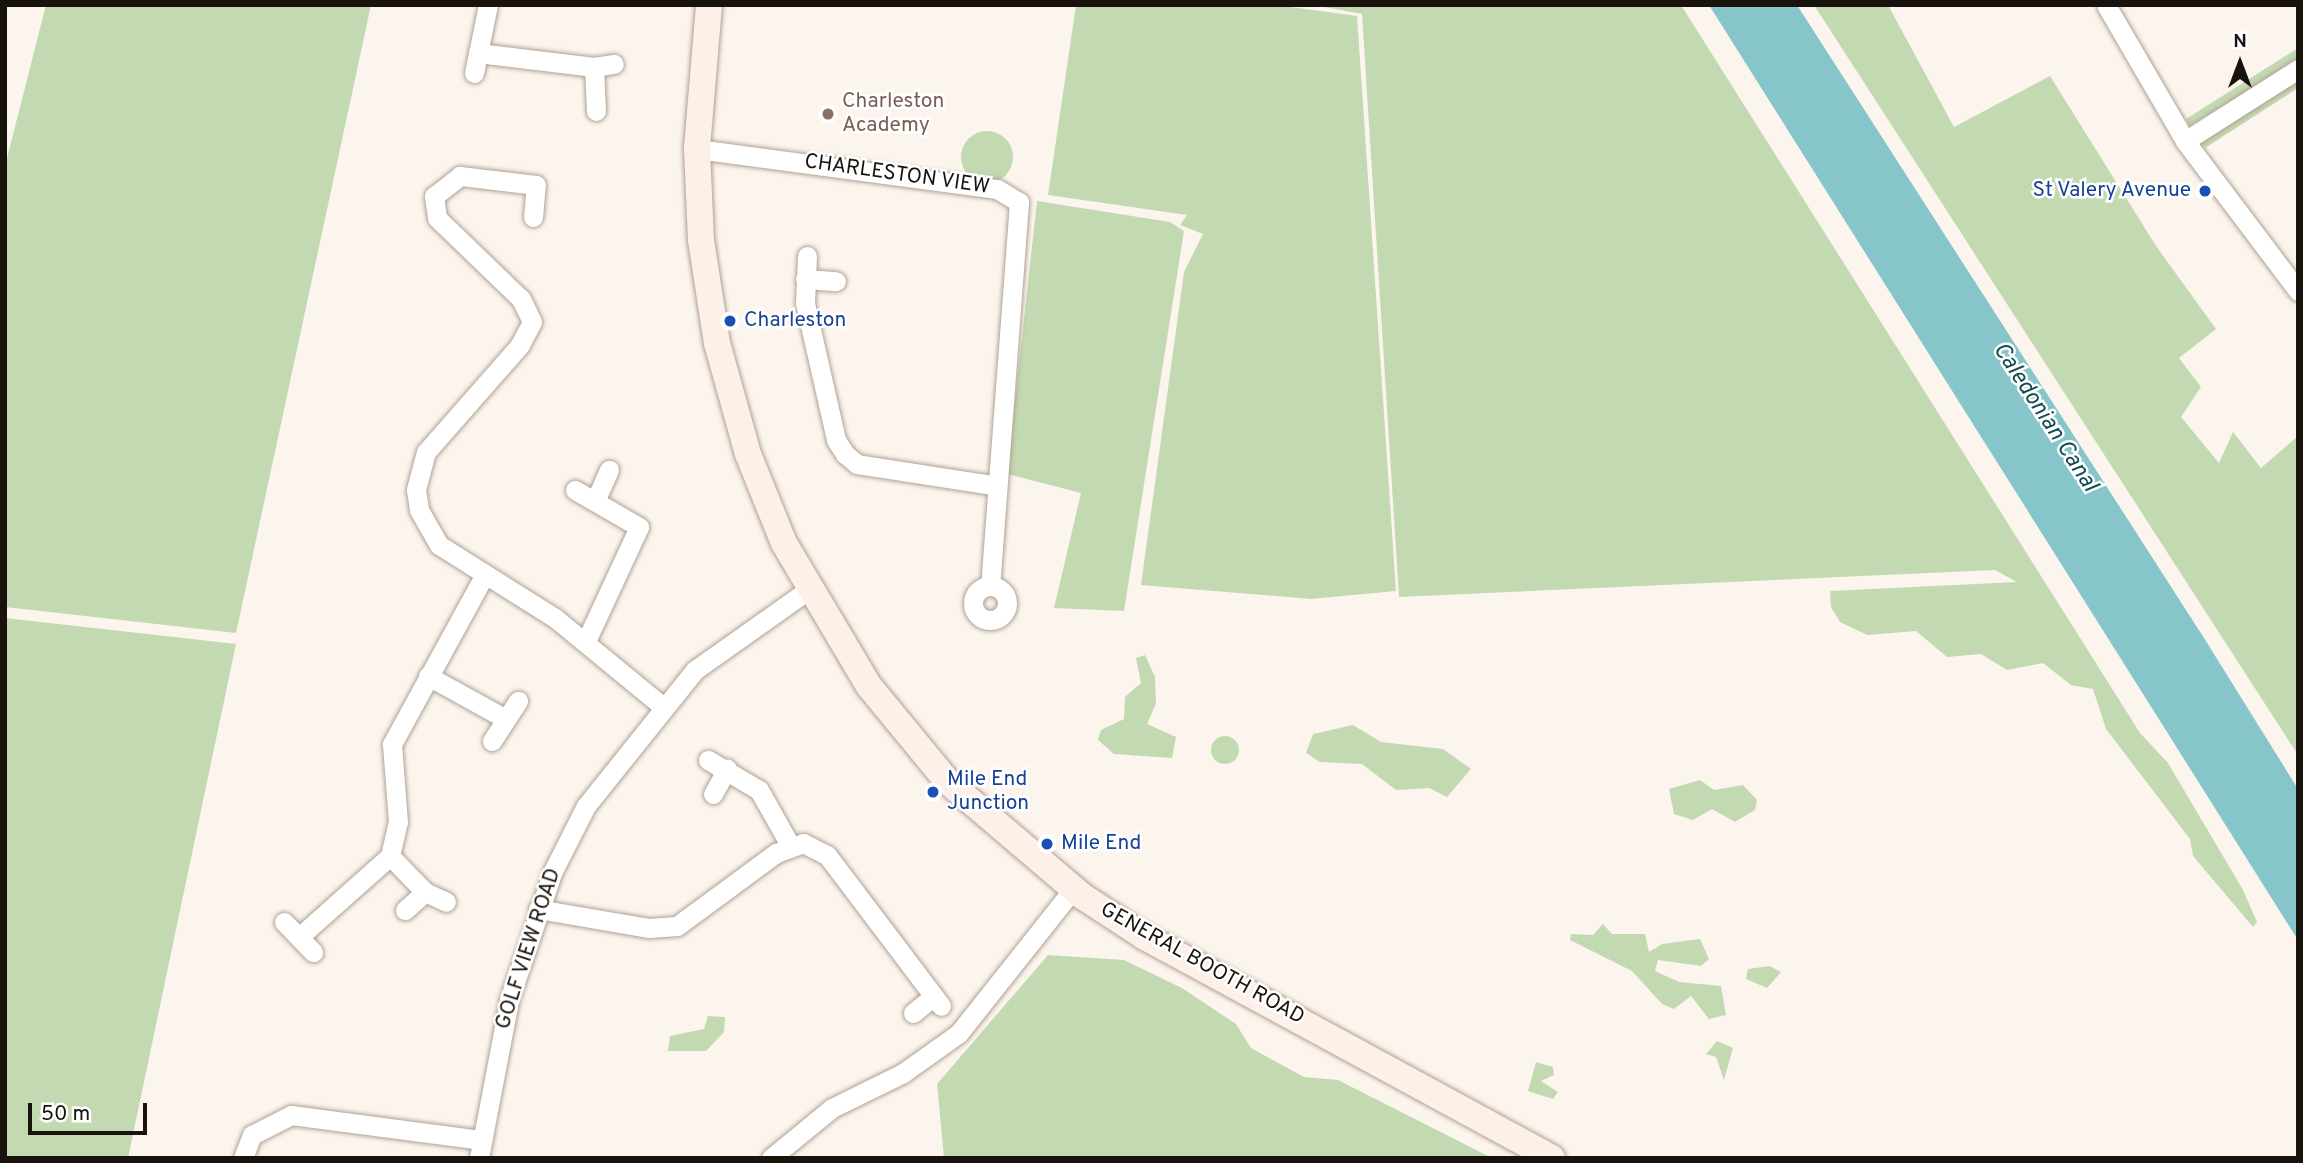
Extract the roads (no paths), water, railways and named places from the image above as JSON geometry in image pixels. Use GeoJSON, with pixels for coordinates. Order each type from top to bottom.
{"type":"FeatureCollection","features":[{"type":"Feature","properties":{"kind":"street"},"geometry":{"type":"LineString","coordinates":[[474,73],[488,5]]}},
{"type":"Feature","properties":{"kind":"street","name":"GENERAL BOOTH ROAD"},"geometry":{"type":"LineString","coordinates":[[709,5],[697,149],[705,275],[734,411],[808,590],[869,686],[947,781],[1073,889],[1145,937],[1552,1158]]}},
{"type":"Feature","properties":{"kind":"street"},"geometry":{"type":"LineString","coordinates":[[2106,5],[2185,141],[2298,291]]}},
{"type":"Feature","properties":{"kind":"street"},"geometry":{"type":"LineString","coordinates":[[478,53],[594,66],[614,64]]}},
{"type":"Feature","properties":{"kind":"street"},"geometry":{"type":"LineString","coordinates":[[594,66],[596,111]]}},
{"type":"Feature","properties":{"kind":"street"},"geometry":{"type":"LineString","coordinates":[[2185,141],[2298,69]]}},
{"type":"Feature","properties":{"kind":"street","name":"CHARLESTON VIEW"},"geometry":{"type":"LineString","coordinates":[[697,149],[996,189],[1019,202],[993,485],[990,586]]}},
{"type":"Feature","properties":{"kind":"street"},"geometry":{"type":"LineString","coordinates":[[533,216],[546,186],[460,176],[440,186],[433,206],[446,229],[521,299],[532,323],[520,345],[438,435],[418,470],[419,510],[428,530],[439,545],[586,641],[661,705]]}},
{"type":"Feature","properties":{"kind":"street"},"geometry":{"type":"LineString","coordinates":[[807,256],[805,279],[810,328],[836,440],[845,454],[858,464],[993,485]]}},
{"type":"Feature","properties":{"kind":"street"},"geometry":{"type":"LineString","coordinates":[[805,279],[836,281]]}},
{"type":"Feature","properties":{"kind":"street"},"geometry":{"type":"LineString","coordinates":[[596,499],[609,470]]}},
{"type":"Feature","properties":{"kind":"street"},"geometry":{"type":"LineString","coordinates":[[575,490],[636,521],[639,534],[586,641]]}},
{"type":"Feature","properties":{"kind":"street"},"geometry":{"type":"LineString","coordinates":[[299,937],[390,856],[398,822],[393,744],[484,576]]}},
{"type":"Feature","properties":{"kind":"street","name":"GOLF VIEW ROAD"},"geometry":{"type":"LineString","coordinates":[[481,1149],[500,1036],[538,909],[586,806],[661,705],[722,647],[808,590]]}},
{"type":"Feature","properties":{"kind":"street"},"geometry":{"type":"LineString","coordinates":[[428,676],[506,719]]}},
{"type":"Feature","properties":{"kind":"street"},"geometry":{"type":"LineString","coordinates":[[492,741],[517,701]]}},
{"type":"Feature","properties":{"kind":"street"},"geometry":{"type":"LineString","coordinates":[[708,760],[727,769],[774,807],[790,845]]}},
{"type":"Feature","properties":{"kind":"street"},"geometry":{"type":"LineString","coordinates":[[713,794],[727,769]]}},
{"type":"Feature","properties":{"kind":"street"},"geometry":{"type":"LineString","coordinates":[[538,909],[649,928],[677,926],[790,845],[803,843],[827,855],[937,1001],[913,1013]]}},
{"type":"Feature","properties":{"kind":"street"},"geometry":{"type":"LineString","coordinates":[[390,856],[425,892],[446,902]]}},
{"type":"Feature","properties":{"kind":"street"},"geometry":{"type":"LineString","coordinates":[[772,1158],[832,1108],[903,1073],[959,1033],[1073,889]]}},
{"type":"Feature","properties":{"kind":"street"},"geometry":{"type":"LineString","coordinates":[[405,910],[425,892]]}},
{"type":"Feature","properties":{"kind":"street"},"geometry":{"type":"LineString","coordinates":[[284,922],[313,952]]}},
{"type":"Feature","properties":{"kind":"street"},"geometry":{"type":"LineString","coordinates":[[243,1158],[252,1135],[290,1115],[481,1149]]}},
{"type":"Feature","properties":{"kind":"water","name":"Caledonian Canal"},"geometry":{"type":"Polygon","coordinates":[[[1709,5],[1797,5],[2204,638],[2298,789],[2298,940],[1709,5]]]}},
{"type":"Feature","properties":{"kind":"place","name":"Charleston Academy"},"geometry":{"type":"Point","coordinates":[828,114]}},
{"type":"Feature","properties":{"kind":"place","name":"St Valery Avenue"},"geometry":{"type":"Point","coordinates":[2205,191]}},
{"type":"Feature","properties":{"kind":"place","name":"Charleston"},"geometry":{"type":"Point","coordinates":[730,321]}},
{"type":"Feature","properties":{"kind":"place","name":"Mile End Junction"},"geometry":{"type":"Point","coordinates":[933,792]}},
{"type":"Feature","properties":{"kind":"place","name":"Mile End"},"geometry":{"type":"Point","coordinates":[1047,844]}}]}
